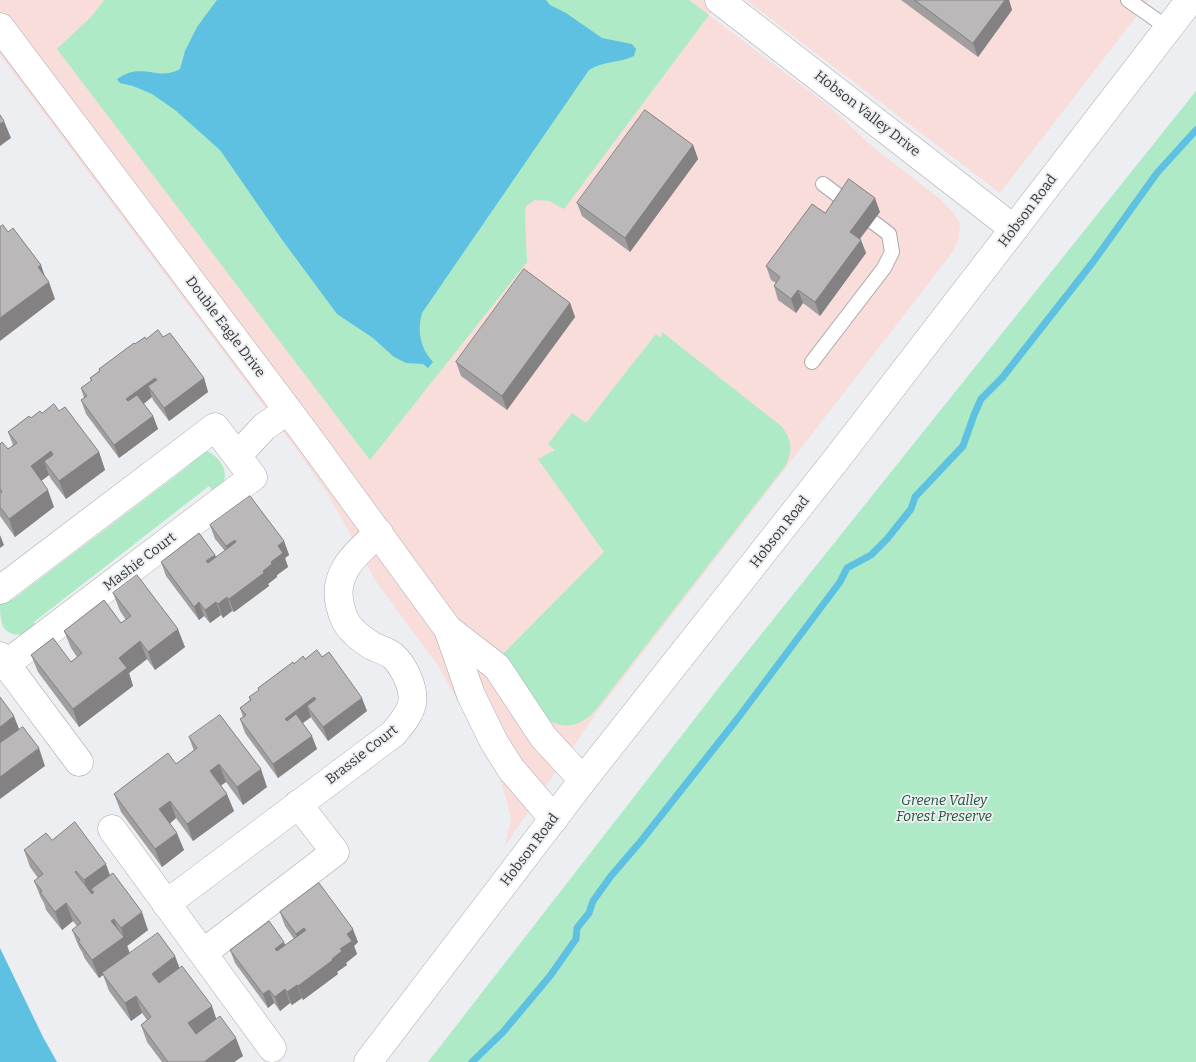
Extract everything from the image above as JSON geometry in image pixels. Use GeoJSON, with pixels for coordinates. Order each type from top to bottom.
{"type":"FeatureCollection","features":[{"type":"Feature","properties":{"kind":"street","name":"Hobson Valley Drive"},"geometry":{"type":"LineString","coordinates":[[718,0],[1014,229]]}},
{"type":"Feature","properties":{"kind":"street","name":"Hobson Road"},"geometry":{"type":"LineString","coordinates":[[368,1062],[583,780],[730,596],[1190,0]]}},
{"type":"Feature","properties":{"kind":"street","name":"Double Eagle Drive"},"geometry":{"type":"LineString","coordinates":[[0,27],[380,533],[448,629],[471,695],[494,742],[511,769],[554,819]]}},
{"type":"Feature","properties":{"kind":"street"},"geometry":{"type":"LineString","coordinates":[[237,456],[264,427],[288,410]]}},
{"type":"Feature","properties":{"kind":"street","name":"Mashie Court"},"geometry":{"type":"LineString","coordinates":[[0,590],[215,427],[253,477],[3,660],[79,762]]}},
{"type":"Feature","properties":{"kind":"street","name":"Brassie Court"},"geometry":{"type":"LineString","coordinates":[[166,904],[394,733],[405,720],[412,703],[410,685],[403,667],[392,654],[370,644],[352,630],[342,615],[338,598],[340,580],[347,564],[358,551],[380,533]]}},
{"type":"Feature","properties":{"kind":"street","name":"Double Eagle Drive"},"geometry":{"type":"LineString","coordinates":[[448,629],[497,667],[544,738],[583,780]]}},
{"type":"Feature","properties":{"kind":"street"},"geometry":{"type":"LineString","coordinates":[[202,953],[335,852],[298,804]]}},
{"type":"Feature","properties":{"kind":"street"},"geometry":{"type":"LineString","coordinates":[[112,829],[272,1048]]}},
{"type":"Feature","properties":{"kind":"lane"},"geometry":{"type":"LineString","coordinates":[[1128,0],[1168,28]]}},
{"type":"Feature","properties":{"kind":"lane"},"geometry":{"type":"LineString","coordinates":[[823,184],[847,202]]}},
{"type":"Feature","properties":{"kind":"lane"},"geometry":{"type":"LineString","coordinates":[[812,362],[884,268],[892,252],[889,234],[873,222]]}},
{"type":"Feature","properties":{"kind":"shaded area"},"geometry":{"type":"Polygon","coordinates":[[[0,0],[719,0],[709,15],[829,106],[873,147],[940,199],[953,212],[960,224],[959,238],[952,253],[597,712],[505,846],[511,818],[499,776],[439,667],[377,583],[328,494],[293,445],[0,55],[0,0]]]}},
{"type":"Feature","properties":{"kind":"shaded area"},"geometry":{"type":"Polygon","coordinates":[[[746,0],[1149,0],[1000,193],[746,0]]]}},
{"type":"Feature","properties":{"kind":"green space"},"geometry":{"type":"Polygon","coordinates":[[[104,0],[689,0],[709,15],[564,209],[549,201],[535,200],[526,206],[527,262],[370,460],[57,49],[92,16],[104,0]]]}},
{"type":"Feature","properties":{"kind":"green space","name":"Greene Valley Forest Preserve"},"geometry":{"type":"Polygon","coordinates":[[[1196,91],[1196,1062],[428,1062],[731,672],[1196,91]]]}},
{"type":"Feature","properties":{"kind":"green space"},"geometry":{"type":"Polygon","coordinates":[[[662,332],[781,426],[789,440],[790,454],[786,465],[595,711],[578,723],[567,726],[562,725],[548,720],[501,656],[604,552],[538,459],[555,450],[548,444],[572,413],[586,423],[656,334],[661,338],[662,332]]]}},
{"type":"Feature","properties":{"kind":"green space"},"geometry":{"type":"Polygon","coordinates":[[[204,450],[218,459],[225,473],[223,484],[215,494],[209,486],[34,622],[37,627],[31,634],[14,634],[4,628],[0,600],[6,592],[12,600],[190,465],[186,457],[204,450]]]}},
{"type":"Feature","properties":{"kind":"water"},"geometry":{"type":"Polygon","coordinates":[[[217,0],[546,0],[550,5],[566,13],[602,38],[632,44],[636,49],[634,56],[600,65],[589,70],[422,313],[420,333],[422,345],[433,362],[428,368],[423,364],[406,363],[394,357],[373,338],[337,314],[283,241],[220,150],[175,110],[152,94],[120,83],[117,79],[135,72],[164,74],[180,69],[185,51],[197,27],[217,0]]]}},
{"type":"Feature","properties":{"kind":"water"},"geometry":{"type":"Polygon","coordinates":[[[0,948],[43,1037],[57,1062],[0,1062],[0,948]]]}},
{"type":"Feature","properties":{"kind":"building"},"geometry":{"type":"Polygon","coordinates":[[[915,0],[1005,0],[973,43],[915,0]]]}},
{"type":"Feature","properties":{"kind":"building"},"geometry":{"type":"Polygon","coordinates":[[[645,110],[693,145],[625,238],[577,203],[645,110]]]}},
{"type":"Feature","properties":{"kind":"building"},"geometry":{"type":"Polygon","coordinates":[[[0,115],[4,121],[0,124],[0,115]]]}},
{"type":"Feature","properties":{"kind":"building"},"geometry":{"type":"Polygon","coordinates":[[[849,179],[875,198],[850,232],[861,240],[815,302],[798,290],[791,299],[774,286],[780,277],[766,266],[812,204],[825,213],[849,179]]]}},
{"type":"Feature","properties":{"kind":"building"},"geometry":{"type":"Polygon","coordinates":[[[3,225],[8,232],[13,228],[41,265],[38,267],[49,282],[0,318],[0,227],[3,225]]]}},
{"type":"Feature","properties":{"kind":"building"},"geometry":{"type":"Polygon","coordinates":[[[524,269],[570,303],[502,396],[456,362],[524,269]]]}},
{"type":"Feature","properties":{"kind":"building"},"geometry":{"type":"Polygon","coordinates":[[[158,330],[163,337],[170,333],[204,378],[164,408],[148,386],[157,380],[155,378],[126,399],[128,401],[137,395],[153,416],[114,445],[81,400],[87,396],[81,388],[92,380],[90,378],[100,371],[99,369],[134,343],[145,337],[146,339],[158,330]]]}},
{"type":"Feature","properties":{"kind":"building"},"geometry":{"type":"Polygon","coordinates":[[[54,404],[59,411],[65,407],[99,452],[59,481],[44,461],[53,455],[51,451],[31,466],[48,490],[9,519],[0,507],[0,493],[2,492],[0,489],[0,444],[2,442],[8,449],[17,443],[8,432],[29,416],[31,418],[40,411],[42,413],[54,404]]]}},
{"type":"Feature","properties":{"kind":"building"},"geometry":{"type":"Polygon","coordinates":[[[250,496],[284,541],[278,546],[283,553],[271,562],[272,564],[263,571],[264,573],[229,599],[227,597],[218,604],[216,602],[205,610],[199,602],[194,607],[161,562],[199,533],[215,555],[206,561],[208,563],[236,542],[235,540],[226,546],[210,525],[250,496]]]}},
{"type":"Feature","properties":{"kind":"building"},"geometry":{"type":"Polygon","coordinates":[[[137,575],[178,629],[148,652],[140,641],[119,658],[127,668],[73,709],[31,655],[53,638],[71,662],[82,653],[64,631],[104,600],[121,623],[131,616],[113,593],[137,575]]]}},
{"type":"Feature","properties":{"kind":"building"},"geometry":{"type":"Polygon","coordinates":[[[317,650],[322,657],[329,652],[362,698],[323,727],[307,706],[316,699],[314,697],[285,719],[287,721],[296,714],[312,736],[273,764],[240,719],[246,715],[240,708],[251,700],[249,697],[259,690],[258,688],[293,662],[294,664],[303,656],[305,659],[317,650]]]}},
{"type":"Feature","properties":{"kind":"building"},"geometry":{"type":"Polygon","coordinates":[[[0,697],[14,716],[0,727],[0,697]]]}},
{"type":"Feature","properties":{"kind":"building"},"geometry":{"type":"Polygon","coordinates":[[[220,715],[261,769],[237,787],[219,764],[210,771],[227,794],[187,824],[170,801],[159,809],[177,833],[155,849],[114,794],[168,753],[176,764],[197,748],[189,737],[220,715]]]}},
{"type":"Feature","properties":{"kind":"building"},"geometry":{"type":"Polygon","coordinates":[[[23,727],[39,748],[0,777],[0,743],[23,727]]]}},
{"type":"Feature","properties":{"kind":"building"},"geometry":{"type":"Polygon","coordinates":[[[75,822],[106,864],[84,880],[75,872],[92,894],[94,892],[91,889],[113,873],[142,912],[121,928],[114,919],[111,921],[124,937],[92,960],[72,930],[81,923],[66,903],[55,912],[34,881],[43,874],[24,850],[46,833],[52,840],[75,822]]]}},
{"type":"Feature","properties":{"kind":"building"},"geometry":{"type":"Polygon","coordinates":[[[319,883],[353,929],[347,934],[352,941],[340,949],[342,951],[333,960],[298,986],[287,992],[285,989],[275,997],[269,990],[263,994],[230,950],[269,921],[284,942],[275,949],[277,951],[306,930],[304,928],[296,934],[280,912],[319,883]]]}},
{"type":"Feature","properties":{"kind":"building"},"geometry":{"type":"Polygon","coordinates":[[[158,933],[175,956],[152,974],[159,983],[182,966],[212,1006],[188,1023],[196,1034],[220,1016],[236,1038],[204,1062],[168,1062],[141,1025],[151,1017],[136,996],[125,1003],[102,973],[158,933]]]}},
{"type":"Feature","properties":{"kind":"waterway"},"geometry":{"type":"LineString","coordinates":[[472,1062],[503,1032],[550,976],[576,939],[577,928],[589,913],[593,901],[611,876],[738,718],[840,582],[847,568],[871,555],[887,539],[911,509],[915,497],[963,446],[981,399],[1002,378],[1093,262],[1157,173],[1196,130]]}}]}
